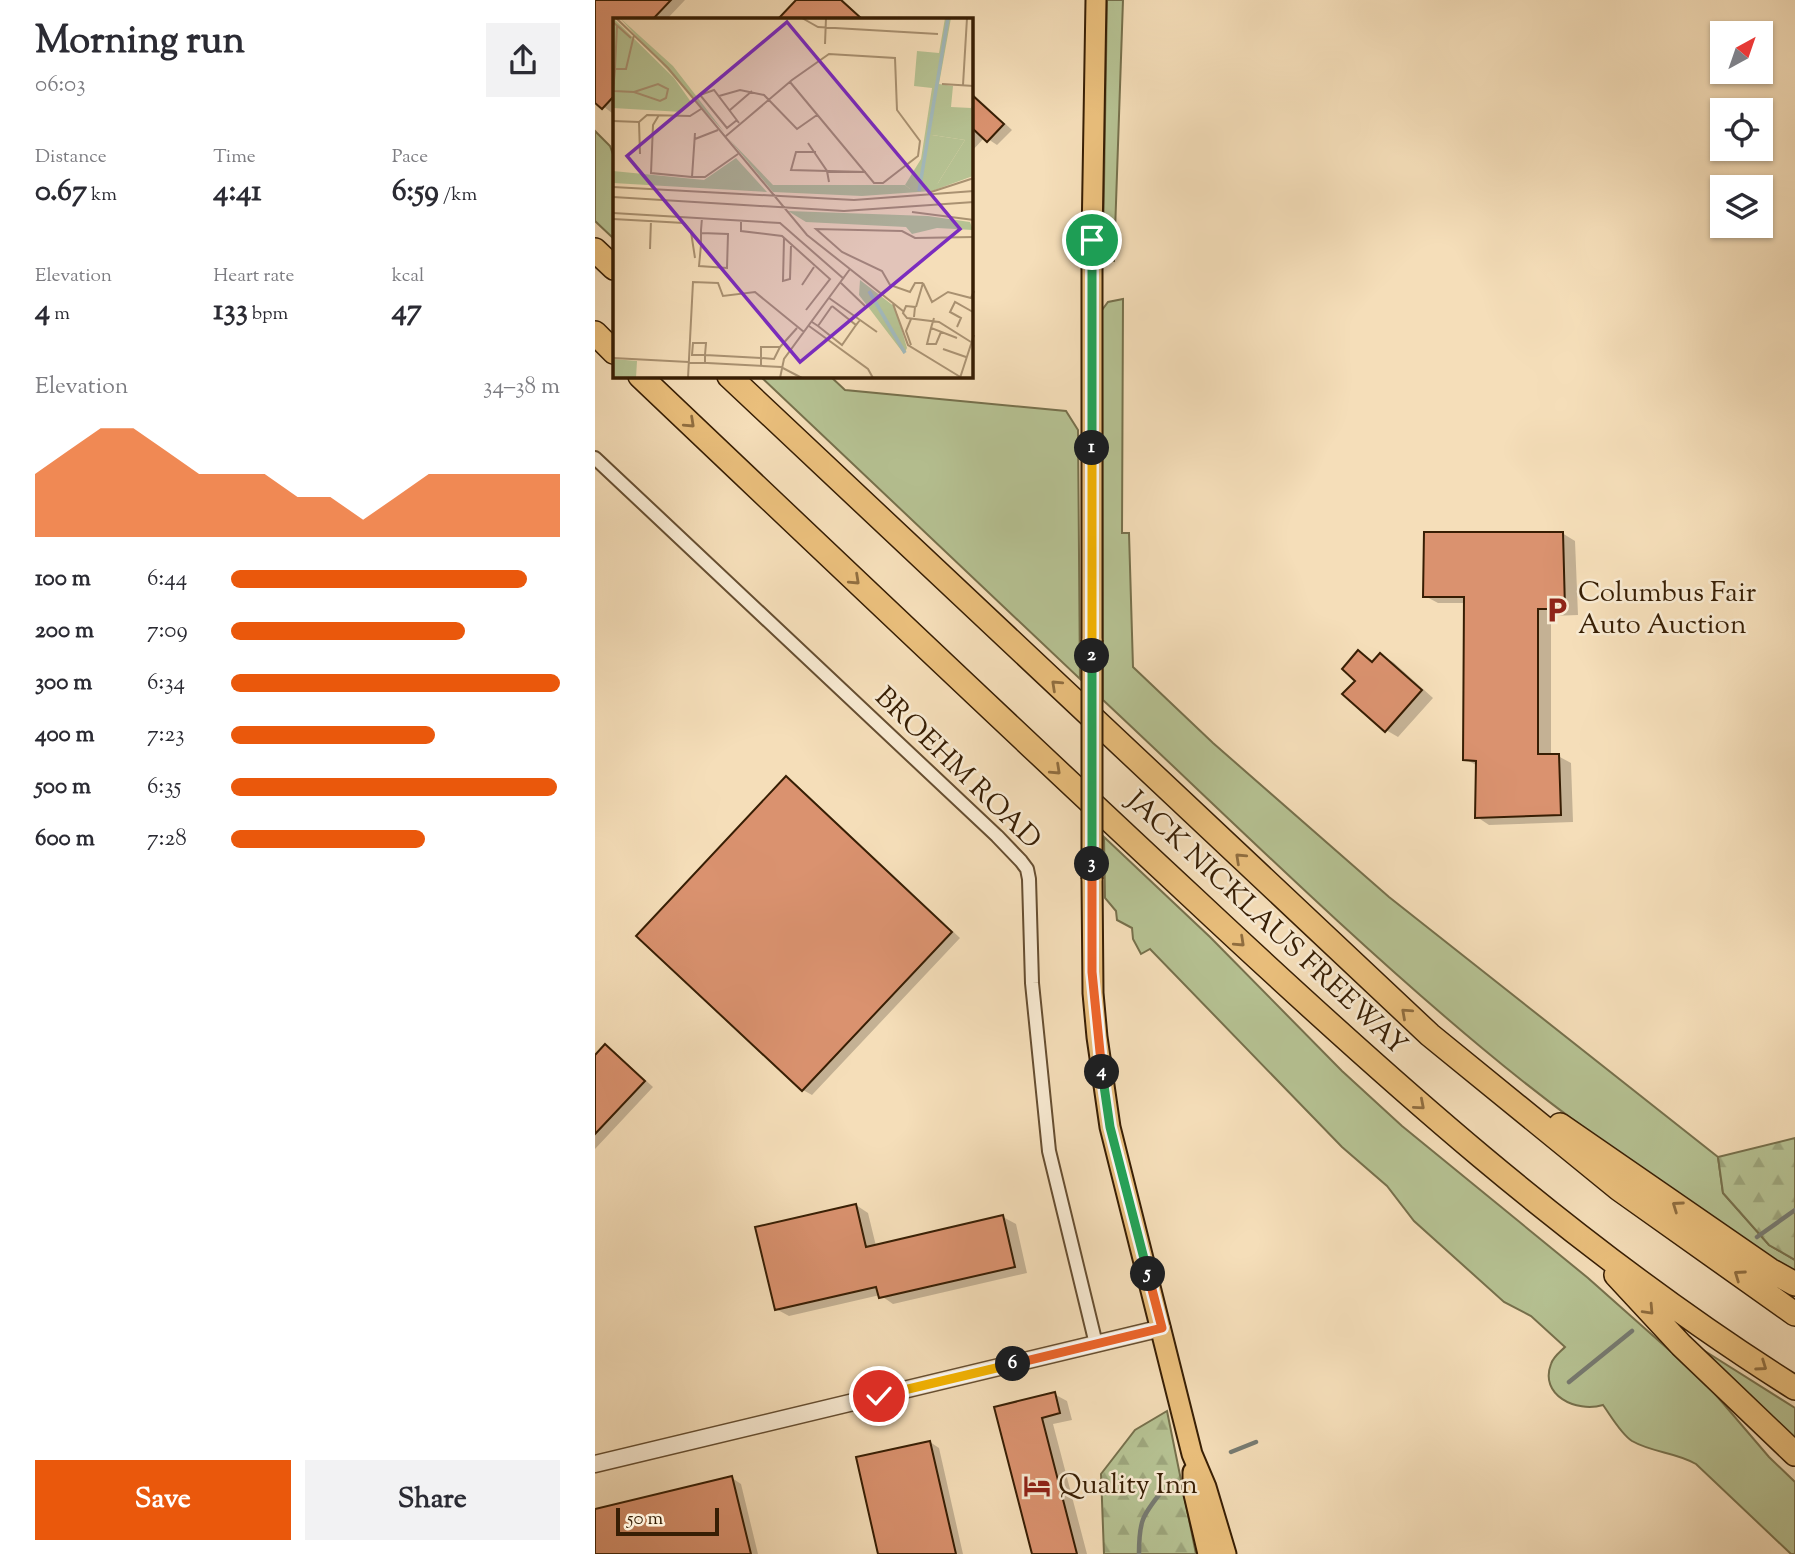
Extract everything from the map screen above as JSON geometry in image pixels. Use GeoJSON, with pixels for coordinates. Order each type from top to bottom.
{"type":"FeatureCollection","features":[{"type":"Feature","properties":{"kind":"highway"},"geometry":{"type":"LineString","coordinates":[[595,250],[613,267]]}},
{"type":"Feature","properties":{"kind":"highway"},"geometry":{"type":"LineString","coordinates":[[595,333],[613,351]]}},
{"type":"Feature","properties":{"kind":"highway","name":"JACK NICKLAUS FREEWAY"},"geometry":{"type":"LineString","coordinates":[[642,378],[1091,804],[1350,1044],[1587,1241],[1665,1299],[1795,1388]]}},
{"type":"Feature","properties":{"kind":"highway","name":"JACK NICKLAUS FREEWAY"},"geometry":{"type":"LineString","coordinates":[[731,378],[1430,1035],[1619,1189],[1795,1314]]}},
{"type":"Feature","properties":{"kind":"highway"},"geometry":{"type":"LineString","coordinates":[[1430,1035],[1770,1270],[1795,1284]]}},
{"type":"Feature","properties":{"kind":"highway"},"geometry":{"type":"LineString","coordinates":[[1587,1241],[1681,1345],[1795,1454]]}},
{"type":"Feature","properties":{"kind":"main road"},"geometry":{"type":"LineString","coordinates":[[1096,0],[1092,240],[1092,972],[1103,1084],[1121,1173],[1192,1454],[1206,1487],[1226,1554]]}},
{"type":"Feature","properties":{"kind":"main road"},"geometry":{"type":"LineString","coordinates":[[1192,1454],[1193,1490],[1208,1554]]}},
{"type":"Feature","properties":{"kind":"street","name":"BROEHM ROAD"},"geometry":{"type":"LineString","coordinates":[[595,458],[997,836],[1027,869],[1032,983],[1049,1152],[1096,1344]]}},
{"type":"Feature","properties":{"kind":"street"},"geometry":{"type":"LineString","coordinates":[[595,1464],[1162,1328]]}},
{"type":"Feature","properties":{"kind":"green space"},"geometry":{"type":"Polygon","coordinates":[[[1107,0],[1123,0],[1114,261],[1108,259],[1103,248],[1107,0]]]}},
{"type":"Feature","properties":{"kind":"green space"},"geometry":{"type":"Polygon","coordinates":[[[595,131],[610,146],[613,154],[613,238],[595,221],[595,131]]]}},
{"type":"Feature","properties":{"kind":"green space"},"geometry":{"type":"Polygon","coordinates":[[[1123,299],[1122,533],[1129,533],[1133,667],[1213,743],[1389,897],[1718,1157],[1723,1193],[1769,1245],[1795,1260],[1795,1274],[1596,1137],[1482,1048],[1337,920],[1103,700],[1102,310],[1108,302],[1123,299]]]}},
{"type":"Feature","properties":{"kind":"green space"},"geometry":{"type":"Polygon","coordinates":[[[762,378],[832,378],[845,390],[1066,411],[1078,430],[1080,679],[762,378]]]}},
{"type":"Feature","properties":{"kind":"green space"},"geometry":{"type":"Polygon","coordinates":[[[1104,837],[1210,937],[1342,1071],[1402,1126],[1588,1278],[1704,1381],[1769,1457],[1795,1482],[1795,1554],[1791,1554],[1696,1464],[1632,1441],[1603,1405],[1593,1407],[1572,1404],[1555,1393],[1550,1385],[1551,1364],[1565,1347],[1531,1316],[1504,1302],[1414,1221],[1387,1186],[1342,1147],[1150,949],[1141,954],[1133,939],[1132,928],[1117,920],[1116,911],[1105,898],[1104,837]]]}},
{"type":"Feature","properties":{"kind":"green space"},"geometry":{"type":"Polygon","coordinates":[[[1795,1138],[1795,1260],[1769,1245],[1723,1193],[1718,1157],[1795,1138]]]}},
{"type":"Feature","properties":{"kind":"green space"},"geometry":{"type":"Polygon","coordinates":[[[1700,1348],[1795,1408],[1795,1439],[1700,1348]]]}},
{"type":"Feature","properties":{"kind":"green space"},"geometry":{"type":"Polygon","coordinates":[[[1167,1411],[1196,1554],[1104,1554],[1101,1474],[1135,1430],[1167,1411]]]}},
{"type":"Feature","properties":{"kind":"building"},"geometry":{"type":"Polygon","coordinates":[[[595,0],[671,0],[654,18],[613,18],[613,97],[602,109],[595,103],[595,0]]]}},
{"type":"Feature","properties":{"kind":"building"},"geometry":{"type":"Polygon","coordinates":[[[796,0],[841,0],[861,18],[779,18],[796,0]]]}},
{"type":"Feature","properties":{"kind":"building"},"geometry":{"type":"Polygon","coordinates":[[[973,96],[1004,124],[987,142],[973,129],[973,96]]]}},
{"type":"Feature","properties":{"kind":"building"},"geometry":{"type":"Polygon","coordinates":[[[1424,532],[1563,532],[1565,609],[1538,609],[1538,754],[1559,754],[1561,815],[1475,818],[1476,761],[1463,760],[1464,597],[1423,597],[1424,532]]]}},
{"type":"Feature","properties":{"kind":"building"},"geometry":{"type":"Polygon","coordinates":[[[1358,650],[1372,662],[1380,653],[1422,690],[1385,732],[1342,694],[1355,681],[1342,669],[1358,650]]]}},
{"type":"Feature","properties":{"kind":"building"},"geometry":{"type":"Polygon","coordinates":[[[786,776],[952,932],[802,1091],[636,936],[786,776]]]}},
{"type":"Feature","properties":{"kind":"building"},"geometry":{"type":"Polygon","coordinates":[[[605,1044],[645,1081],[595,1134],[595,1055],[605,1044]]]}},
{"type":"Feature","properties":{"kind":"building"},"geometry":{"type":"Polygon","coordinates":[[[856,1204],[866,1247],[1003,1215],[1015,1267],[879,1298],[876,1287],[775,1310],[755,1227],[856,1204]]]}},
{"type":"Feature","properties":{"kind":"building","name":"Quality Inn"},"geometry":{"type":"Polygon","coordinates":[[[1055,1392],[1060,1413],[1042,1418],[1077,1554],[1032,1554],[994,1407],[1055,1392]]]}},
{"type":"Feature","properties":{"kind":"building"},"geometry":{"type":"Polygon","coordinates":[[[930,1441],[956,1554],[878,1554],[856,1457],[930,1441]]]}},
{"type":"Feature","properties":{"kind":"building"},"geometry":{"type":"Polygon","coordinates":[[[732,1476],[751,1554],[595,1554],[595,1509],[732,1476]]]}},
{"type":"Feature","properties":{"kind":"waterway"},"geometry":{"type":"LineString","coordinates":[[1757,1237],[1795,1210]]}},
{"type":"Feature","properties":{"kind":"waterway"},"geometry":{"type":"LineString","coordinates":[[1569,1382],[1632,1331]]}},
{"type":"Feature","properties":{"kind":"waterway"},"geometry":{"type":"LineString","coordinates":[[1231,1452],[1256,1442]]}},
{"type":"Feature","properties":{"kind":"waterway"},"geometry":{"type":"LineString","coordinates":[[1139,1554],[1143,1520],[1162,1491]]}},
{"type":"Feature","properties":{"kind":"place","name":"Columbus Fair Auto Auction"},"geometry":{"type":"Point","coordinates":[1557,610]}},
{"type":"Feature","properties":{"kind":"place","name":"Quality Inn"},"geometry":{"type":"Point","coordinates":[1037,1486]}},
{"type":"Feature","properties":{"kind":"route"},"geometry":{"type":"LineString","coordinates":[[879,1396],[1162,1328],[1110,1127],[1093,993],[1092,240]]}}]}
